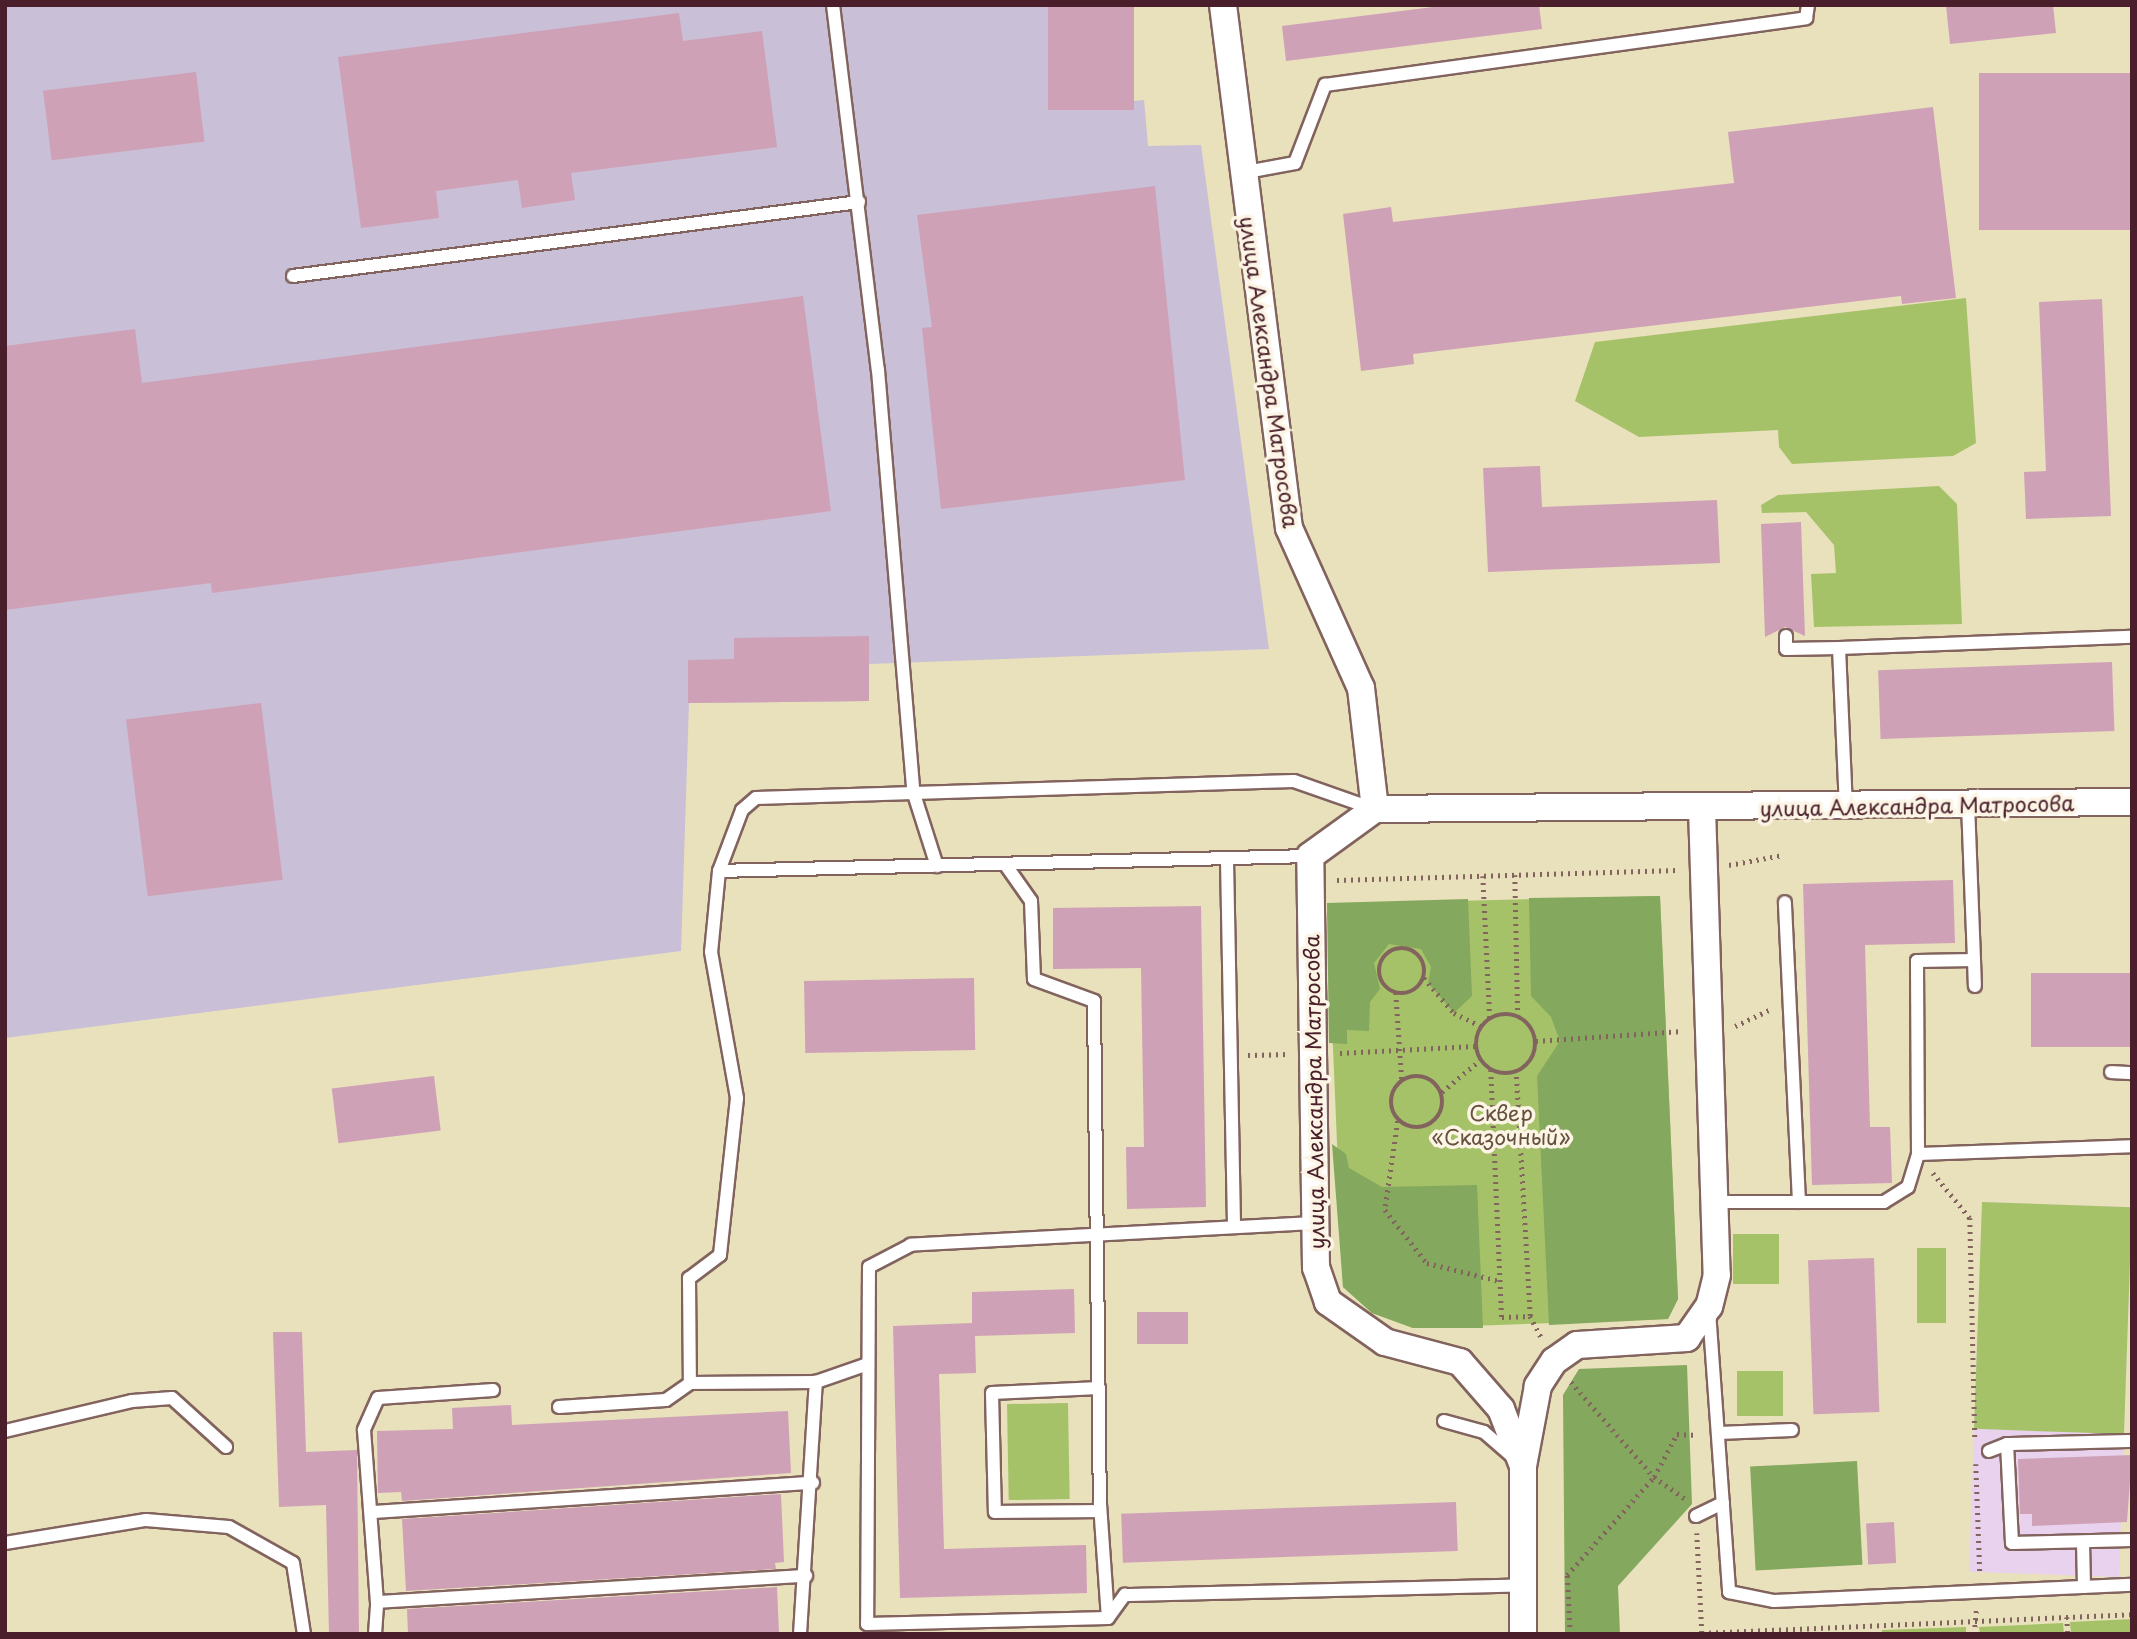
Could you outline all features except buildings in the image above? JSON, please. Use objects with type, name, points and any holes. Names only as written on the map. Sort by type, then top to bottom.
[{"type":"street","name":"улица Александра Матросова","points":[[1223,5],[1241,173],[1289,528],[1361,688],[1375,809],[1846,807],[2132,802]]},
{"type":"street","points":[[1554,1361],[1577,1345],[1687,1338],[1709,1306],[1717,1275],[1702,808]]},
{"type":"street","points":[[1310,869],[1375,809]]},
{"type":"street","name":"улица Александра Матросова","points":[[1310,869],[1312,1223],[1315,1268],[1328,1302],[1385,1342],[1460,1362],[1501,1409],[1523,1466]]},
{"type":"street","name":"улица Александра Матросова","points":[[1523,1634],[1523,1466],[1538,1386],[1554,1361]]},
{"type":"lane","points":[[833,5],[859,202],[913,791],[937,866]]},
{"type":"lane","points":[[1241,173],[1294,163],[1325,85],[1806,18],[1808,5]]},
{"type":"lane","points":[[293,276],[859,202]]},
{"type":"lane","points":[[1786,636],[1786,649],[2132,638]]},
{"type":"lane","points":[[1839,648],[1846,807]]},
{"type":"lane","points":[[690,1383],[689,1278],[720,1255],[737,1098],[711,952],[719,872],[742,810],[756,798],[1294,781],[1375,809]]},
{"type":"lane","points":[[1968,804],[1975,986]]},
{"type":"lane","points":[[719,872],[1005,863],[1227,860],[1310,869]]},
{"type":"lane","points":[[1227,860],[1234,1226]]},
{"type":"lane","points":[[1005,863],[1031,901],[1034,979],[1094,1001],[1094,1230],[1100,1511],[1108,1618]]},
{"type":"lane","points":[[1785,902],[1787,1001],[1799,1202]]},
{"type":"lane","points":[[1714,1202],[1799,1202],[1899,1197],[1918,1154],[1917,961],[1974,960]]},
{"type":"lane","points":[[2111,1072],[2132,1073]]},
{"type":"lane","points":[[1918,1154],[2132,1146]]},
{"type":"lane","points":[[1312,1223],[1094,1230],[911,1245],[885,1255],[869,1266],[865,1365],[867,1629],[1028,1628],[1108,1618],[1125,1595],[1522,1586]]},
{"type":"lane","points":[[1709,1306],[1729,1592],[1774,1601],[2132,1585]]},
{"type":"lane","points":[[559,1407],[666,1400],[690,1383],[816,1382],[865,1365]]},
{"type":"lane","points":[[800,1634],[813,1483],[816,1382]]},
{"type":"lane","points":[[1099,1388],[992,1392],[995,1512],[1100,1511]]},
{"type":"lane","points":[[375,1634],[377,1602],[364,1430],[378,1398],[493,1390]]},
{"type":"lane","points":[[5,1431],[132,1401],[172,1398],[226,1447]]},
{"type":"lane","points":[[1444,1420],[1484,1432],[1523,1466]]},
{"type":"lane","points":[[1719,1433],[1792,1430]]},
{"type":"lane","points":[[1989,1451],[2007,1444],[2132,1441]]},
{"type":"lane","points":[[2007,1444],[2012,1543],[2132,1540]]},
{"type":"lane","points":[[372,1512],[813,1483]]},
{"type":"lane","points":[[1696,1516],[1723,1503]]},
{"type":"lane","points":[[5,1543],[146,1520],[229,1527],[293,1563],[304,1634]]},
{"type":"lane","points":[[2083,1542],[2084,1587]]},
{"type":"lane","points":[[377,1602],[806,1576]]},
{"type":"lane","points":[[1198,1592],[1205,1604]]},
{"type":"path","points":[[1310,869],[1483,876],[1704,869],[1783,855]]},
{"type":"path","points":[[1515,875],[1518,1017],[1536,1041]]},
{"type":"path","points":[[1483,876],[1490,1018]]},
{"type":"path","points":[[1481,1026],[1454,1013],[1424,978],[1423,963],[1413,951],[1391,950],[1380,961],[1379,977],[1396,993],[1402,1080],[1390,1100],[1398,1121],[1385,1210],[1427,1263],[1500,1281]]},
{"type":"path","points":[[1396,993],[1410,992],[1424,978]]},
{"type":"path","points":[[1728,1030],[1787,1001]]},
{"type":"path","points":[[1518,1017],[1490,1018],[1481,1026],[1475,1046],[1480,1060],[1491,1070],[1516,1072],[1529,1063],[1536,1041]]},
{"type":"path","points":[[1536,1041],[1687,1031]]},
{"type":"path","points":[[1334,1053],[1475,1046]]},
{"type":"path","points":[[1230,1055],[1300,1053]]},
{"type":"path","points":[[1398,1121],[1409,1128],[1432,1124],[1440,1116],[1442,1092],[1480,1060]]},
{"type":"path","points":[[1491,1070],[1502,1317],[1530,1316]]},
{"type":"path","points":[[1516,1072],[1530,1316],[1554,1361],[1654,1477],[1692,1504],[1696,1516],[1702,1634],[2132,1614]]},
{"type":"path","points":[[1402,1080],[1425,1077],[1442,1092]]},
{"type":"path","points":[[1918,1154],[1970,1218],[1980,1592],[1973,1621],[1973,1634]]},
{"type":"path","points":[[1570,1634],[1567,1575],[1654,1477],[1677,1434],[1719,1433]]},
{"type":"path","points":[[2067,1617],[2067,1634]]},
{"type":"path","points":[[1878,1625],[1878,1634]]},
{"type":"shaded area","points":[[5,5],[1048,5],[1060,109],[1144,100],[1148,146],[1201,145],[1269,649],[869,664],[869,701],[689,703],[681,951],[5,1038]]},
{"type":"shaded area","points":[[1982,1202],[2132,1207],[2119,1577],[1969,1572]]},
{"type":"green space","points":[[1966,298],[1976,443],[1953,456],[1792,464],[1779,447],[1778,430],[1639,437],[1575,401],[1595,342]]},
{"type":"green space","points":[[1939,486],[1957,504],[1962,624],[1814,627],[1811,574],[1836,573],[1834,545],[1806,512],[1762,513],[1761,505],[1778,495]]},
{"type":"green space","name":"Сквер «Сказочный»","points":[[1660,896],[1678,1299],[1668,1319],[1413,1328],[1372,1313],[1343,1287],[1327,904]]},
{"type":"green space","points":[[1660,896],[1678,1299],[1668,1319],[1549,1325],[1537,1076],[1560,1041],[1551,1017],[1531,996],[1529,898]]},
{"type":"green space","points":[[1468,899],[1472,996],[1454,1013],[1428,983],[1431,967],[1421,949],[1389,944],[1374,963],[1380,989],[1370,1002],[1369,1031],[1347,1030],[1347,1044],[1329,1043],[1327,903]]},
{"type":"green space","points":[[1332,1144],[1346,1154],[1349,1168],[1382,1187],[1477,1185],[1483,1328],[1413,1328],[1372,1313],[1343,1287]]},
{"type":"green space","points":[[1982,1202],[2132,1207],[2124,1434],[1974,1429]]},
{"type":"green space","points":[[1733,1234],[1779,1234],[1779,1284],[1733,1284]]},
{"type":"green space","points":[[1917,1248],[1946,1248],[1946,1323],[1917,1323]]},
{"type":"green space","points":[[1687,1365],[1692,1504],[1618,1586],[1620,1634],[1565,1634],[1563,1395],[1579,1369]]},
{"type":"green space","points":[[1737,1371],[1783,1371],[1783,1416],[1737,1416]]},
{"type":"green space","points":[[1068,1403],[1070,1499],[1009,1500],[1007,1404]]},
{"type":"green space","points":[[1857,1461],[1862,1565],[1756,1570],[1750,1467]]},
{"type":"green space","points":[[2132,1619],[2132,1634],[2071,1634],[2070,1622]]},
{"type":"green space","points":[[2063,1623],[2064,1634],[1980,1634],[1979,1627]]},
{"type":"green space","points":[[1966,1627],[1966,1634],[1882,1634],[1882,1630]]}]
